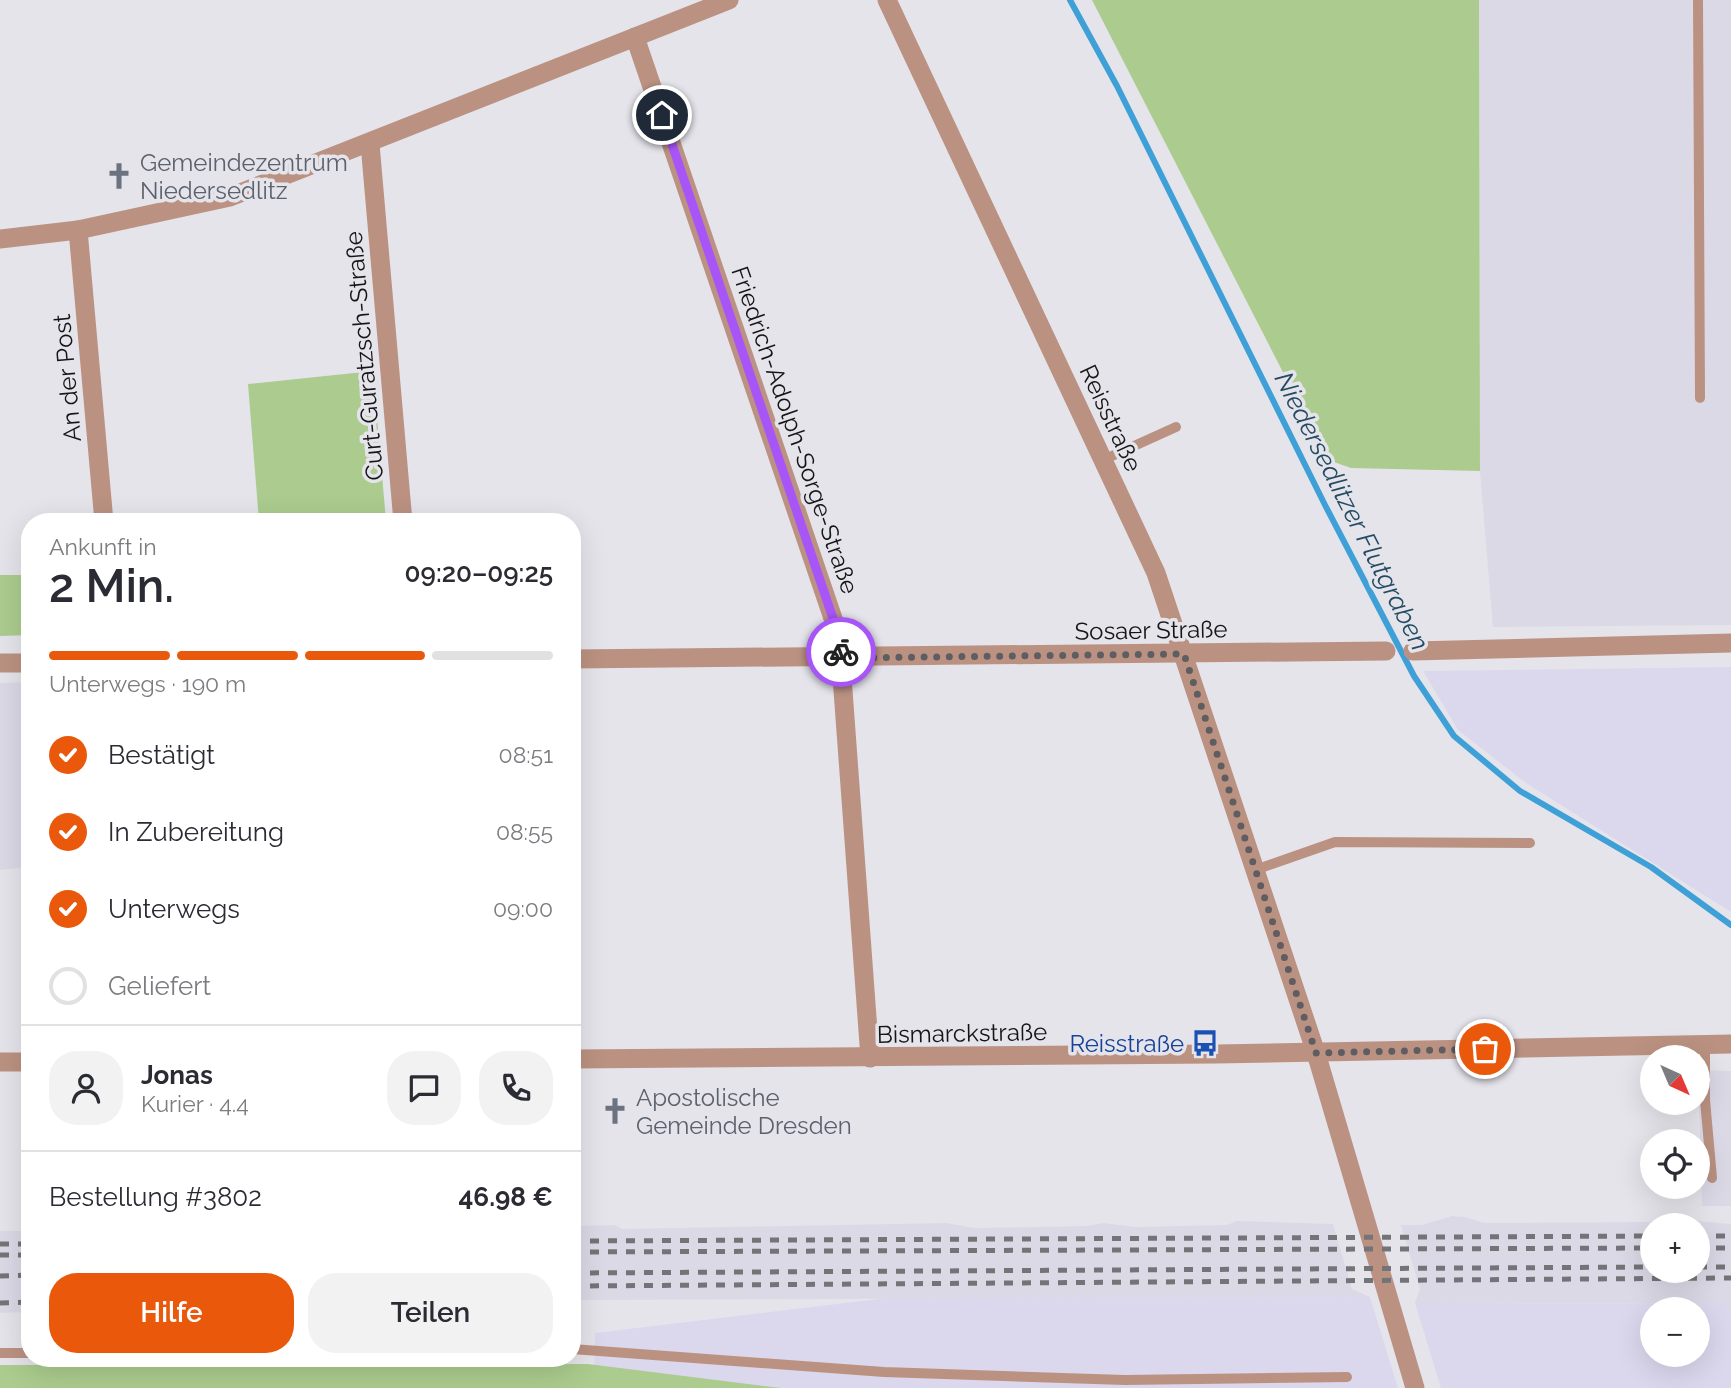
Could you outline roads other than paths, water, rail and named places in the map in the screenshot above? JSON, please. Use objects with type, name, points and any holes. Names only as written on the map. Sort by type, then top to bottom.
[{"type":"street","points":[[0,239],[78,230],[230,197],[370,144],[729,0]]},
{"type":"street","name":"Reisstraße","points":[[887,0],[1156,573],[1316,1053],[1415,1388]]},
{"type":"street","name":"Friedrich-Adolph-Sorge-Straße","points":[[635,37],[839,636],[870,1058]]},
{"type":"street","name":"Curt-Guratzsch-Straße","points":[[370,144],[402,513]]},
{"type":"street","name":"An der Post","points":[[78,230],[103,513]]},
{"type":"street","name":"Sosaer Straße","points":[[1413,651],[1731,643]]},
{"type":"street","name":"Sosaer Straße","points":[[581,659],[1386,651]]},
{"type":"street","points":[[0,663],[21,663]]},
{"type":"street","name":"Bismarckstraße","points":[[1705,1045],[1731,1044]]},
{"type":"street","name":"Bismarckstraße","points":[[581,1059],[1316,1053],[1640,1046]]},
{"type":"street","points":[[0,1062],[21,1062]]},
{"type":"lane","points":[[1698,0],[1700,398]]},
{"type":"lane","points":[[1103,460],[1175,428]]},
{"type":"lane","name":"Sosaer Straße","points":[[1386,651],[1413,651]]},
{"type":"lane","points":[[1255,870],[1335,842],[1530,844]]},
{"type":"lane","points":[[1706,1115],[1712,1178]]},
{"type":"lane","points":[[581,1350],[884,1372],[1125,1380],[1346,1377]]},
{"type":"lane","points":[[0,1353],[21,1353]]},
{"type":"waterway","name":"Niedersedlitzer Flutgraben","points":[[1070,0],[1117,86],[1325,505],[1414,676],[1454,736],[1520,791],[1651,867],[1731,925]]},
{"type":"railway","points":[[581,1241],[1640,1236]]},
{"type":"railway","points":[[1710,1236],[1731,1236]]},
{"type":"railway","points":[[0,1244],[21,1244]]},
{"type":"railway","points":[[581,1252],[1640,1248]]},
{"type":"railway","points":[[1710,1248],[1731,1248]]},
{"type":"railway","points":[[0,1255],[21,1255]]},
{"type":"railway","points":[[581,1273],[1640,1267]]},
{"type":"railway","points":[[1710,1267],[1731,1267]]},
{"type":"railway","points":[[0,1276],[21,1275]]},
{"type":"railway","points":[[581,1286],[1731,1278]]},
{"type":"railway","points":[[0,1303],[21,1302]]},
{"type":"place","name":"Gemeindezentrum Niedersedlitz","points":[[119,176]]},
{"type":"place","name":"Reisstraße","points":[[1205,1043]]},
{"type":"place","name":"Apostolische Gemeinde Dresden","points":[[615,1111]]}]
